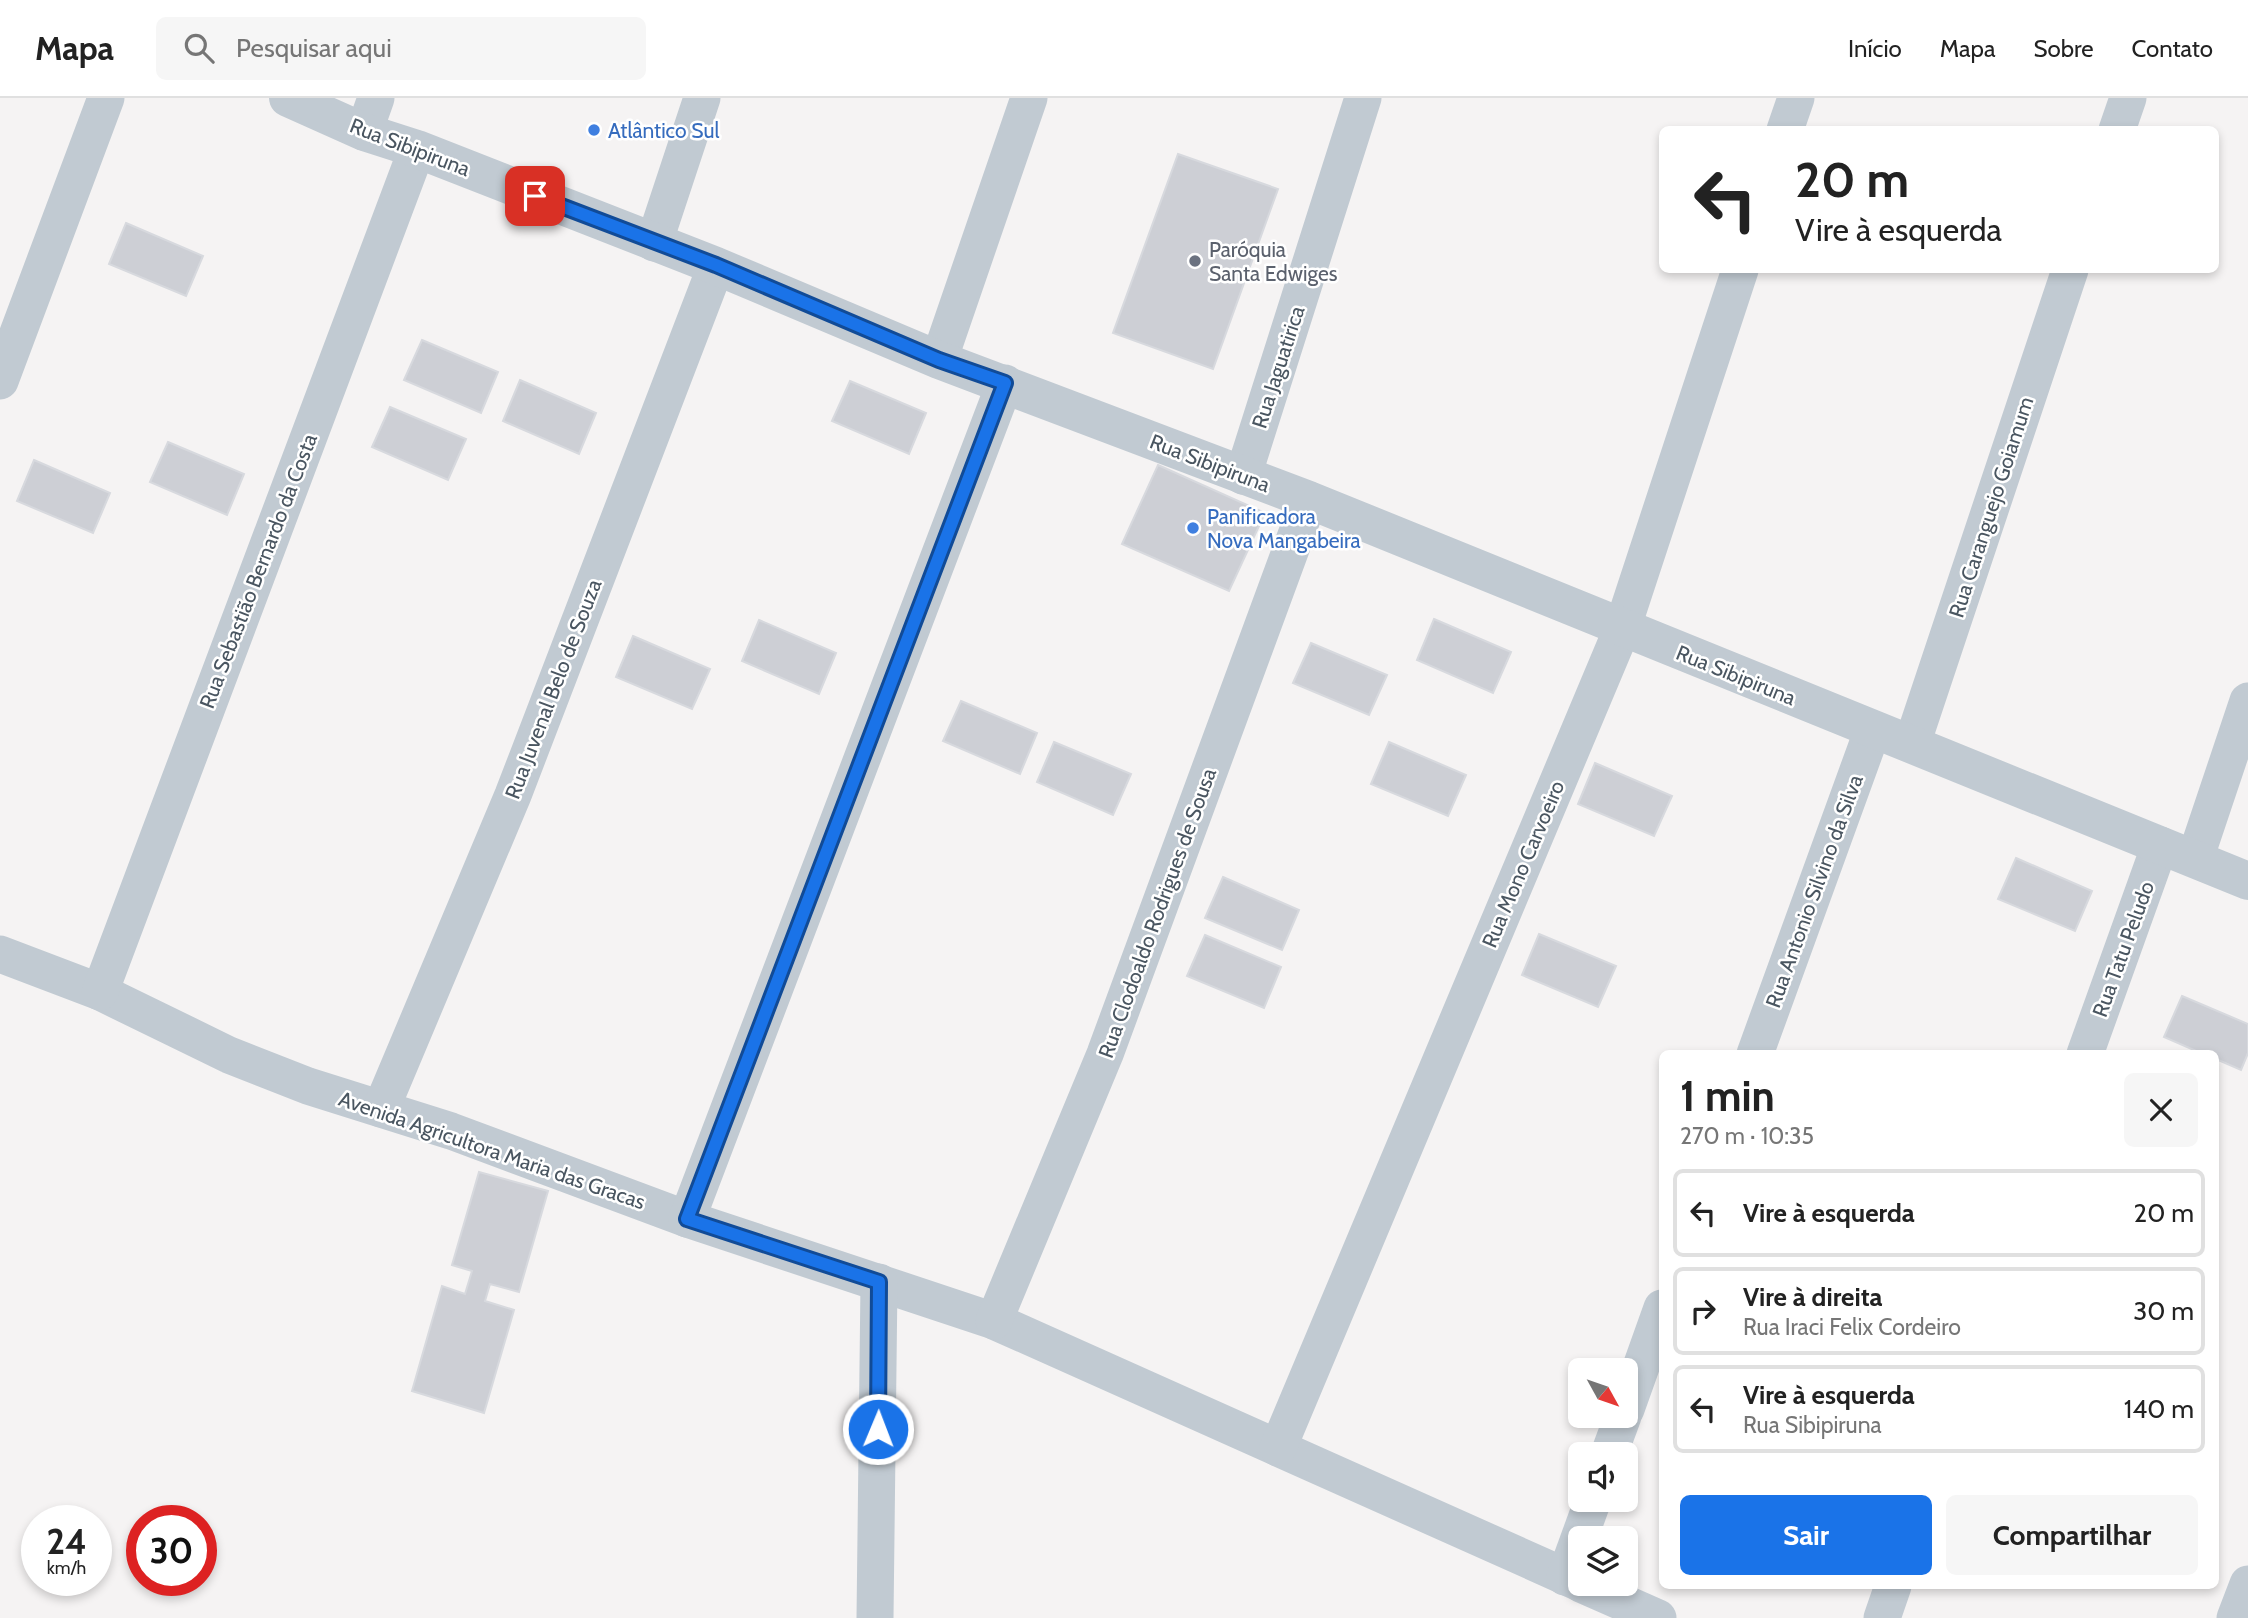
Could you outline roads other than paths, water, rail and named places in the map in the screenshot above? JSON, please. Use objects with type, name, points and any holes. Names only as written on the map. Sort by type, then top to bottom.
[{"type":"street","points":[[0,381],[106,98]]},
{"type":"street","name":"Rua Sibipiruna","points":[[288,98],[370,115],[417,149],[716,265],[939,360],[1309,500],[2248,881]]},
{"type":"street","points":[[654,243],[702,98]]},
{"type":"street","points":[[939,360],[1030,98]]},
{"type":"street","name":"Rua Jaguatirica","points":[[1243,476],[1363,98]]},
{"type":"street","points":[[1786,126],[1796,98]]},
{"type":"street","points":[[2118,126],[2128,98]]},
{"type":"street","name":"Rua Sebastião Bernardo da Costa","points":[[100,992],[417,149]]},
{"type":"street","name":"Rua Juvenal Belo de Souza","points":[[381,1109],[513,795],[716,265]]},
{"type":"street","name":"Rua Mono Carvoeiro","points":[[1278,1448],[1622,629],[1739,273]]},
{"type":"street","name":"Rua Caranguejo Goiamum","points":[[1912,744],[2069,273]]},
{"type":"street","points":[[687,1219],[1005,383]]},
{"type":"street","name":"Rua Clodoaldo Rodrigues de Sousa","points":[[995,1321],[1105,1054],[1309,500]]},
{"type":"street","points":[[2195,859],[2248,701]]},
{"type":"street","name":"Rua Antonio Silvino da Silva","points":[[1756,1050],[1873,729]]},
{"type":"street","name":"Rua Tatu Peludo","points":[[2086,1050],[2160,845]]},
{"type":"street","name":"Avenida Agricultora Maria das Gracas","points":[[0,954],[100,992],[229,1055],[308,1086],[451,1131],[687,1219],[995,1321],[1568,1578]]},
{"type":"street","points":[[875,1618],[879,1282]]},
{"type":"street","points":[[1638,1375],[1659,1316]]},
{"type":"street","points":[[2235,1618],[2248,1584]]},
{"type":"street","points":[[1882,1618],[1892,1589]]},
{"type":"street","name":"Avenida Agricultora Maria das Gracas","points":[[1609,1596],[1658,1618]]},
{"type":"place","name":"Atlântico Sul","points":[[594,130]]},
{"type":"place","name":"Paróquia Santa Edwiges","points":[[1195,261]]},
{"type":"place","name":"Panificadora Nova Mangabeira","points":[[1193,528]]}]
